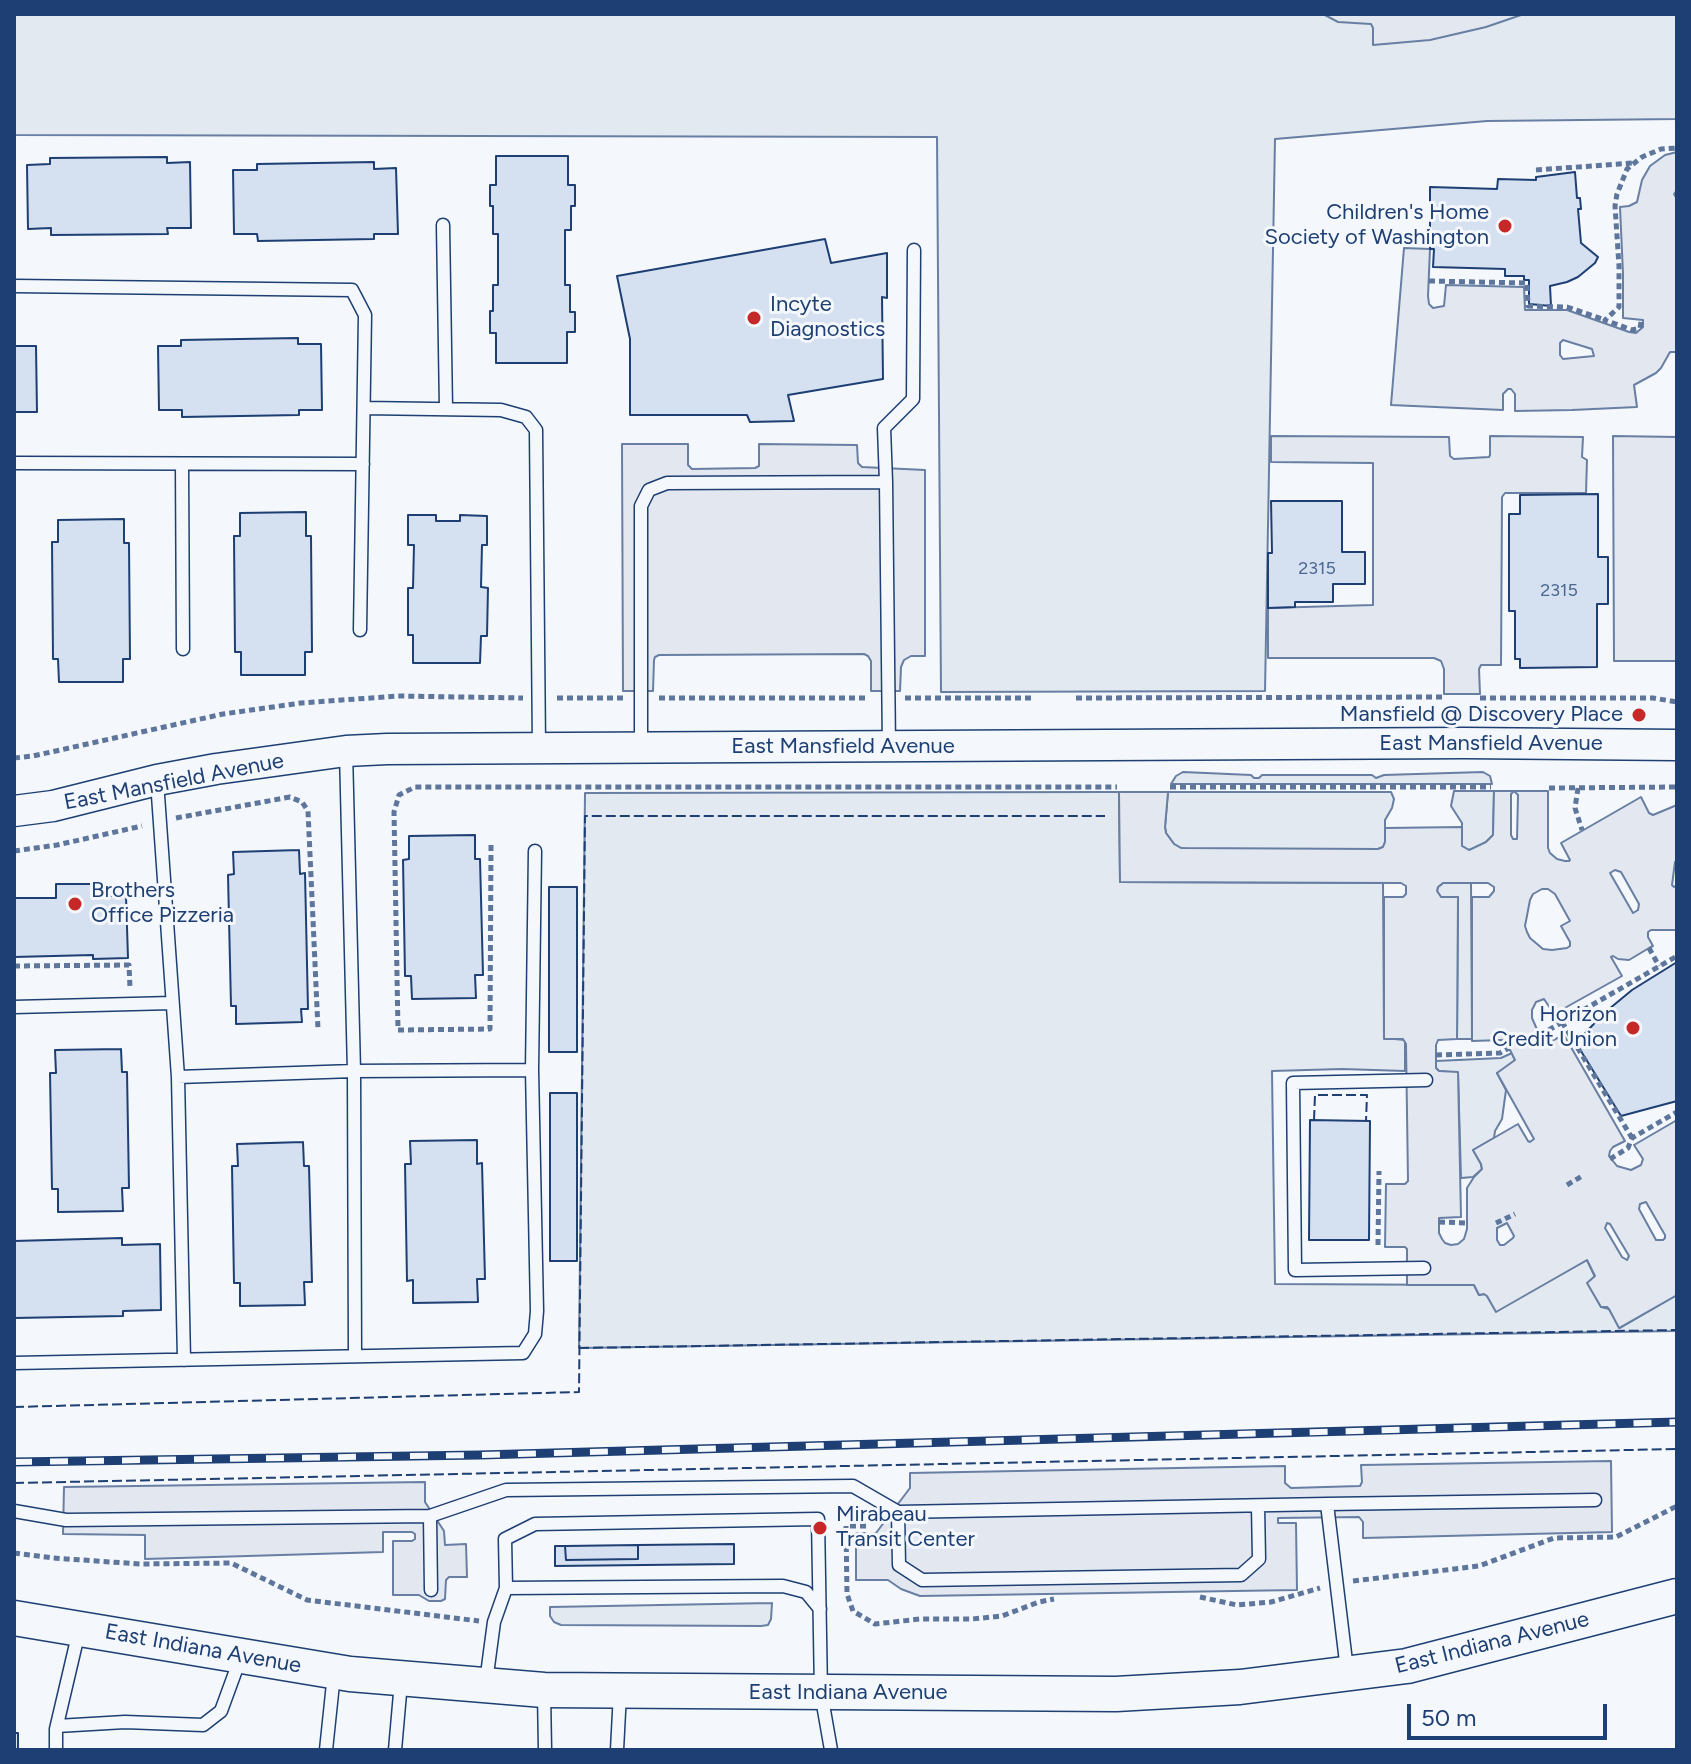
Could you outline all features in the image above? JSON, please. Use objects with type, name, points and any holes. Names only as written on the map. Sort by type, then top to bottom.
[{"type":"main road","name":"East Indiana Avenue","points":[[14,1618],[334,1671],[544,1690],[1116,1694],[1240,1687],[1407,1666],[1677,1596]]},
{"type":"street","name":"East Mansfield Avenue","points":[[14,811],[53,806],[216,769],[346,751],[387,749],[1464,743],[1677,745]]},
{"type":"lane","points":[[443,225],[446,409]]},
{"type":"lane","points":[[889,747],[884,428],[913,399],[914,250]]},
{"type":"lane","points":[[14,286],[352,290],[365,315],[360,630]]},
{"type":"lane","points":[[364,408],[501,410],[526,417],[536,430],[539,748]]},
{"type":"lane","points":[[14,463],[363,464]]},
{"type":"lane","points":[[182,464],[183,649]]},
{"type":"lane","points":[[641,749],[641,506],[649,490],[667,483],[886,482]]},
{"type":"lane","points":[[346,751],[354,1071],[355,1356]]},
{"type":"lane","points":[[157,780],[178,1077],[184,1360]]},
{"type":"lane","points":[[14,1363],[523,1353],[535,1334],[537,1311],[532,1070],[535,851]]},
{"type":"lane","points":[[14,1007],[172,1003]]},
{"type":"lane","points":[[178,1077],[354,1071],[532,1070]]},
{"type":"lane","points":[[1424,1268],[1295,1270],[1293,1083],[1426,1080]]},
{"type":"lane","points":[[14,1511],[66,1520],[430,1516],[506,1490],[853,1486],[898,1512],[1595,1500]]},
{"type":"lane","points":[[1327,1504],[1348,1674]]},
{"type":"lane","points":[[898,1512],[899,1565],[922,1580],[1130,1577],[1241,1575],[1259,1559],[1258,1506]]},
{"type":"lane","points":[[430,1516],[431,1590]]},
{"type":"lane","points":[[485,1685],[494,1622],[506,1588],[505,1539],[535,1524],[818,1519],[821,1693],[831,1750]]},
{"type":"lane","points":[[506,1588],[783,1586],[806,1592],[820,1609]]},
{"type":"lane","points":[[56,1750],[57,1726],[80,1628]]},
{"type":"lane","points":[[57,1726],[125,1722],[203,1725],[221,1711],[242,1655]]},
{"type":"lane","points":[[326,1750],[334,1671]]},
{"type":"lane","points":[[395,1750],[401,1679]]},
{"type":"lane","points":[[544,1690],[545,1750]]},
{"type":"lane","points":[[617,1750],[620,1691]]},
{"type":"path","points":[[1605,320],[1619,307],[1615,206],[1624,174],[1654,150],[1677,148]]},
{"type":"path","points":[[1536,170],[1634,163]]},
{"type":"path","points":[[1429,281],[1527,283],[1528,306],[1567,307],[1632,330],[1640,328],[1641,322]]},
{"type":"path","points":[[14,758],[223,714],[301,703],[398,696],[628,698]]},
{"type":"path","points":[[1076,698],[1443,697]]},
{"type":"path","points":[[659,698],[874,698]]},
{"type":"path","points":[[905,698],[1031,698]]},
{"type":"path","points":[[1480,698],[1653,698],[1677,702]]},
{"type":"path","points":[[491,845],[490,1029],[398,1030],[394,812],[399,795],[415,787],[1117,787]]},
{"type":"path","points":[[1170,787],[1491,787]]},
{"type":"path","points":[[1549,788],[1677,787]]},
{"type":"path","points":[[1578,788],[1575,808],[1582,830]]},
{"type":"path","points":[[14,851],[290,797],[302,802],[308,811],[318,1029]]},
{"type":"path","points":[[1649,948],[1659,966]]},
{"type":"path","points":[[1540,1035],[1677,956]]},
{"type":"path","points":[[14,966],[129,965],[129,987],[136,1004]]},
{"type":"path","points":[[1562,1022],[1632,1138]]},
{"type":"path","points":[[1436,1055],[1500,1053],[1509,1048]]},
{"type":"path","points":[[1610,1159],[1628,1148],[1632,1138],[1677,1112]]},
{"type":"path","points":[[1378,1245],[1379,1171]]},
{"type":"path","points":[[1567,1185],[1584,1175]]},
{"type":"path","points":[[1496,1223],[1515,1214]]},
{"type":"path","points":[[1439,1222],[1467,1223]]},
{"type":"path","points":[[14,1553],[140,1564],[231,1563],[307,1600],[494,1622]]},
{"type":"shaded area","points":[[14,14],[1677,14],[1677,119],[1487,121],[1275,139],[1265,691],[941,692],[937,137],[14,135]]},
{"type":"shaded area","points":[[1323,14],[1524,14],[1430,40],[1373,45],[1371,24],[1338,22]]},
{"type":"shaded area","points":[[1677,152],[1677,190],[1674,194],[1677,199],[1677,352],[1670,352],[1656,373],[1634,385],[1637,407],[1515,411],[1515,394],[1511,389],[1503,394],[1503,410],[1391,405],[1404,248],[1430,249],[1428,296],[1433,308],[1444,306],[1446,285],[1524,287],[1525,310],[1567,310],[1629,332],[1636,333],[1643,327],[1643,320],[1623,318],[1620,207],[1637,202],[1642,180],[1650,166],[1665,155]],"holes":[[[1563,340],[1592,349],[1594,356],[1563,359],[1560,355]]]},
{"type":"shaded area","points":[[1271,436],[1449,437],[1450,456],[1454,459],[1489,457],[1490,436],[1583,437],[1582,457],[1587,460],[1586,493],[1505,493],[1502,497],[1501,665],[1481,665],[1480,694],[1444,694],[1444,669],[1441,661],[1434,658],[1268,658],[1268,608],[1373,605],[1373,463],[1271,462]]},
{"type":"shaded area","points":[[1613,436],[1677,437],[1677,661],[1614,661]]},
{"type":"shaded area","points":[[622,444],[688,444],[688,465],[692,469],[755,468],[759,466],[759,444],[857,445],[858,463],[862,467],[925,470],[925,656],[911,656],[904,660],[900,691],[871,691],[871,661],[864,654],[659,655],[654,660],[653,691],[623,691]]},
{"type":"shaded area","points":[[1183,772],[1251,775],[1254,778],[1262,775],[1372,775],[1376,778],[1384,775],[1483,772],[1490,776],[1492,784],[1171,784]]},
{"type":"shaded area","points":[[1454,791],[1494,791],[1493,835],[1475,849],[1462,846],[1462,823],[1451,806]]},
{"type":"shaded area","points":[[1494,791],[1514,791],[1548,791],[1548,848],[1557,859],[1565,861],[1570,860],[1561,843],[1641,797],[1653,815],[1677,805],[1677,860],[1672,885],[1677,885],[1677,930],[1651,930],[1648,937],[1653,946],[1629,960],[1611,957],[1622,976],[1554,1014],[1544,999],[1536,1002],[1532,1010],[1532,1018],[1545,1044],[1564,1035],[1625,1141],[1610,1151],[1609,1156],[1617,1166],[1631,1170],[1641,1165],[1643,1159],[1634,1145],[1677,1120],[1677,1295],[1619,1328],[1609,1309],[1601,1307],[1587,1283],[1595,1276],[1587,1260],[1496,1312],[1487,1296],[1479,1295],[1474,1285],[1407,1285],[1407,1249],[1385,1247],[1386,1184],[1405,1184],[1408,1181],[1406,1044],[1403,1039],[1384,1039],[1384,897],[1403,897],[1406,886],[1401,883],[1120,882],[1119,792],[1168,792],[1166,833],[1181,848],[1378,849],[1385,842],[1385,828],[1462,827],[1462,846],[1469,850],[1493,835]],"holes":[[[1514,791],[1518,795],[1517,839],[1513,839],[1511,794]],[[1615,870],[1621,872],[1639,904],[1638,910],[1633,913],[1610,873]],[[1443,883],[1488,883],[1494,887],[1489,897],[1472,897],[1472,1041],[1506,1042],[1515,1060],[1497,1073],[1534,1139],[1528,1141],[1518,1124],[1473,1150],[1482,1169],[1467,1188],[1467,1229],[1464,1239],[1451,1245],[1445,1243],[1439,1233],[1439,1218],[1461,1217],[1458,1072],[1439,1071],[1436,1068],[1436,1045],[1438,1040],[1457,1039],[1458,897],[1441,897],[1437,891]],[[1542,889],[1555,894],[1570,921],[1561,926],[1570,946],[1543,949],[1530,938],[1525,926],[1530,900]],[[1646,1202],[1665,1235],[1663,1240],[1656,1240],[1639,1209],[1640,1204]],[[1507,1223],[1513,1238],[1504,1245],[1497,1240],[1497,1228]],[[1607,1223],[1629,1256],[1627,1260],[1622,1257],[1605,1228]]]},
{"type":"shaded area","points":[[1119,792],[1120,882],[1383,883],[1384,1038],[1405,1040],[1405,1071],[1272,1071],[1275,1284],[1474,1285],[1479,1295],[1487,1296],[1496,1311],[1587,1260],[1595,1277],[1588,1283],[1601,1307],[1609,1309],[1620,1328],[1677,1295],[1677,1331],[579,1348],[585,793]]},
{"type":"shaded area","points":[[1168,792],[1391,792],[1394,799],[1385,820],[1385,842],[1378,849],[1190,849],[1174,844],[1166,833]]},
{"type":"shaded area","points":[[1443,883],[1471,883],[1472,1039],[1457,1039],[1458,897],[1441,897],[1437,891]]},
{"type":"shaded area","points":[[1512,1053],[1513,1063],[1497,1073],[1506,1090],[1502,1119],[1494,1138],[1473,1150],[1482,1169],[1473,1177],[1461,1178],[1458,1073],[1439,1071],[1436,1061],[1501,1058]]},
{"type":"shaded area","points":[[1611,1461],[1612,1532],[1363,1538],[1363,1522],[1359,1517],[1278,1518],[1278,1523],[1296,1523],[1297,1590],[920,1596],[888,1580],[856,1580],[856,1533],[876,1533],[910,1488],[910,1473],[1285,1466],[1285,1483],[1291,1488],[1360,1486],[1361,1465]]},
{"type":"shaded area","points":[[425,1482],[425,1502],[444,1531],[445,1545],[466,1544],[467,1577],[449,1577],[446,1580],[445,1599],[441,1601],[429,1601],[419,1595],[393,1595],[393,1541],[412,1541],[415,1534],[412,1532],[383,1532],[383,1552],[145,1559],[145,1535],[63,1534],[64,1487]]},
{"type":"shaded area","points":[[772,1603],[771,1619],[768,1625],[761,1626],[561,1625],[550,1616],[550,1607]]},
{"type":"building","points":[[496,156],[568,156],[568,185],[575,185],[575,206],[571,206],[571,230],[565,230],[565,285],[570,285],[570,312],[575,312],[575,332],[567,332],[567,363],[496,363],[496,333],[490,333],[490,311],[493,311],[493,285],[498,285],[498,234],[493,234],[490,185],[496,185]]},
{"type":"building","points":[[167,157],[167,163],[190,162],[191,228],[167,228],[168,234],[51,235],[51,228],[28,229],[27,165],[50,164],[50,158]]},
{"type":"building","points":[[374,162],[374,169],[396,168],[398,234],[374,234],[374,239],[258,241],[257,234],[234,234],[233,170],[257,170],[257,164]]},
{"type":"building","name":"Children's Home Society of Washington","points":[[1575,172],[1581,209],[1578,209],[1581,243],[1598,257],[1578,277],[1550,286],[1551,306],[1529,304],[1529,280],[1524,280],[1524,276],[1505,276],[1505,269],[1433,267],[1430,187],[1497,189],[1498,179],[1536,180],[1536,177]]},
{"type":"building","name":"Incyte Diagnostics","points":[[825,239],[831,263],[887,253],[887,298],[882,297],[883,379],[788,395],[794,421],[750,422],[747,415],[630,415],[630,339],[617,276]]},
{"type":"building","points":[[298,338],[298,344],[321,344],[322,410],[299,410],[299,415],[182,417],[182,410],[159,410],[158,346],[181,346],[181,340]]},
{"type":"building","points":[[14,346],[36,346],[37,412],[14,412]]},
{"type":"building","points":[[1598,494],[1598,557],[1608,557],[1608,604],[1597,604],[1597,667],[1520,668],[1520,659],[1515,659],[1515,611],[1509,611],[1509,514],[1520,514],[1520,495]]},
{"type":"building","points":[[1271,501],[1342,501],[1342,552],[1365,552],[1365,584],[1333,584],[1333,602],[1295,602],[1295,607],[1268,608],[1268,553],[1272,553]]},
{"type":"building","points":[[306,512],[306,536],[311,536],[312,652],[305,652],[305,675],[241,675],[241,652],[235,652],[234,536],[240,536],[240,513]]},
{"type":"building","points":[[408,515],[436,515],[436,521],[460,521],[460,515],[487,516],[487,545],[482,545],[481,587],[488,588],[487,636],[481,636],[480,663],[413,663],[413,635],[408,635],[408,588],[413,588],[414,545],[408,545]]},
{"type":"building","points":[[124,519],[124,543],[129,543],[130,659],[123,659],[123,682],[59,682],[58,659],[53,659],[52,542],[58,542],[58,520]]},
{"type":"building","points":[[475,835],[475,859],[480,859],[483,975],[475,975],[476,998],[412,999],[411,976],[405,976],[403,860],[409,859],[409,836]]},
{"type":"building","points":[[299,850],[300,874],[305,873],[308,1009],[301,1009],[302,1022],[236,1024],[236,1006],[231,1006],[228,875],[234,874],[233,852]]},
{"type":"building","points":[[56,884],[96,884],[96,896],[126,896],[128,958],[93,959],[93,955],[14,957],[14,898],[56,898]]},
{"type":"building","points":[[549,887],[577,887],[577,1052],[549,1052]]},
{"type":"building","name":"Horizon Credit Union","points":[[1677,962],[1677,1101],[1621,1116],[1576,1043],[1603,1014],[1632,990]]},
{"type":"building","points":[[121,1049],[122,1072],[127,1072],[129,1188],[122,1188],[123,1211],[58,1212],[58,1189],[52,1189],[50,1073],[56,1073],[55,1050]]},
{"type":"building","points":[[550,1093],[577,1093],[577,1261],[550,1261]]},
{"type":"building","points":[[1310,1120],[1370,1121],[1369,1240],[1309,1240]]},
{"type":"building","points":[[477,1140],[477,1164],[482,1163],[485,1279],[477,1279],[478,1302],[413,1303],[413,1280],[407,1281],[405,1164],[411,1164],[410,1141]]},
{"type":"building","points":[[303,1142],[304,1166],[309,1166],[312,1282],[304,1282],[305,1305],[240,1306],[240,1283],[234,1283],[232,1166],[238,1166],[237,1144]]},
{"type":"building","points":[[122,1238],[122,1245],[160,1244],[161,1310],[123,1311],[123,1316],[14,1318],[14,1241]]},
{"type":"building","points":[[734,1544],[734,1564],[555,1566],[555,1546],[565,1546],[566,1560],[638,1559],[638,1545]]},
{"type":"building","points":[[638,1545],[638,1559],[566,1560],[565,1546]]},
{"type":"building","points":[[14,1733],[18,1733],[18,1750],[14,1750]]},
{"type":"railway","points":[[14,1462],[480,1455],[1677,1422]]},
{"type":"fence","points":[[14,1407],[579,1392],[585,816],[1105,816]]},
{"type":"fence","points":[[1314,1120],[1315,1095],[1367,1095],[1366,1121]]},
{"type":"fence","points":[[579,1348],[1677,1330]]},
{"type":"fence","points":[[14,1483],[1677,1449]]},
{"type":"place","name":"Children's Home Society of Washington","points":[[1505,226]]},
{"type":"place","name":"Incyte Diagnostics","points":[[754,318]]},
{"type":"place","name":"Mansfield @ Discovery Place","points":[[1639,715]]},
{"type":"place","name":"Brothers Office Pizzeria","points":[[75,904]]},
{"type":"place","name":"Horizon Credit Union","points":[[1633,1028]]},
{"type":"place","name":"Mirabeau Transit Center","points":[[820,1528]]}]
